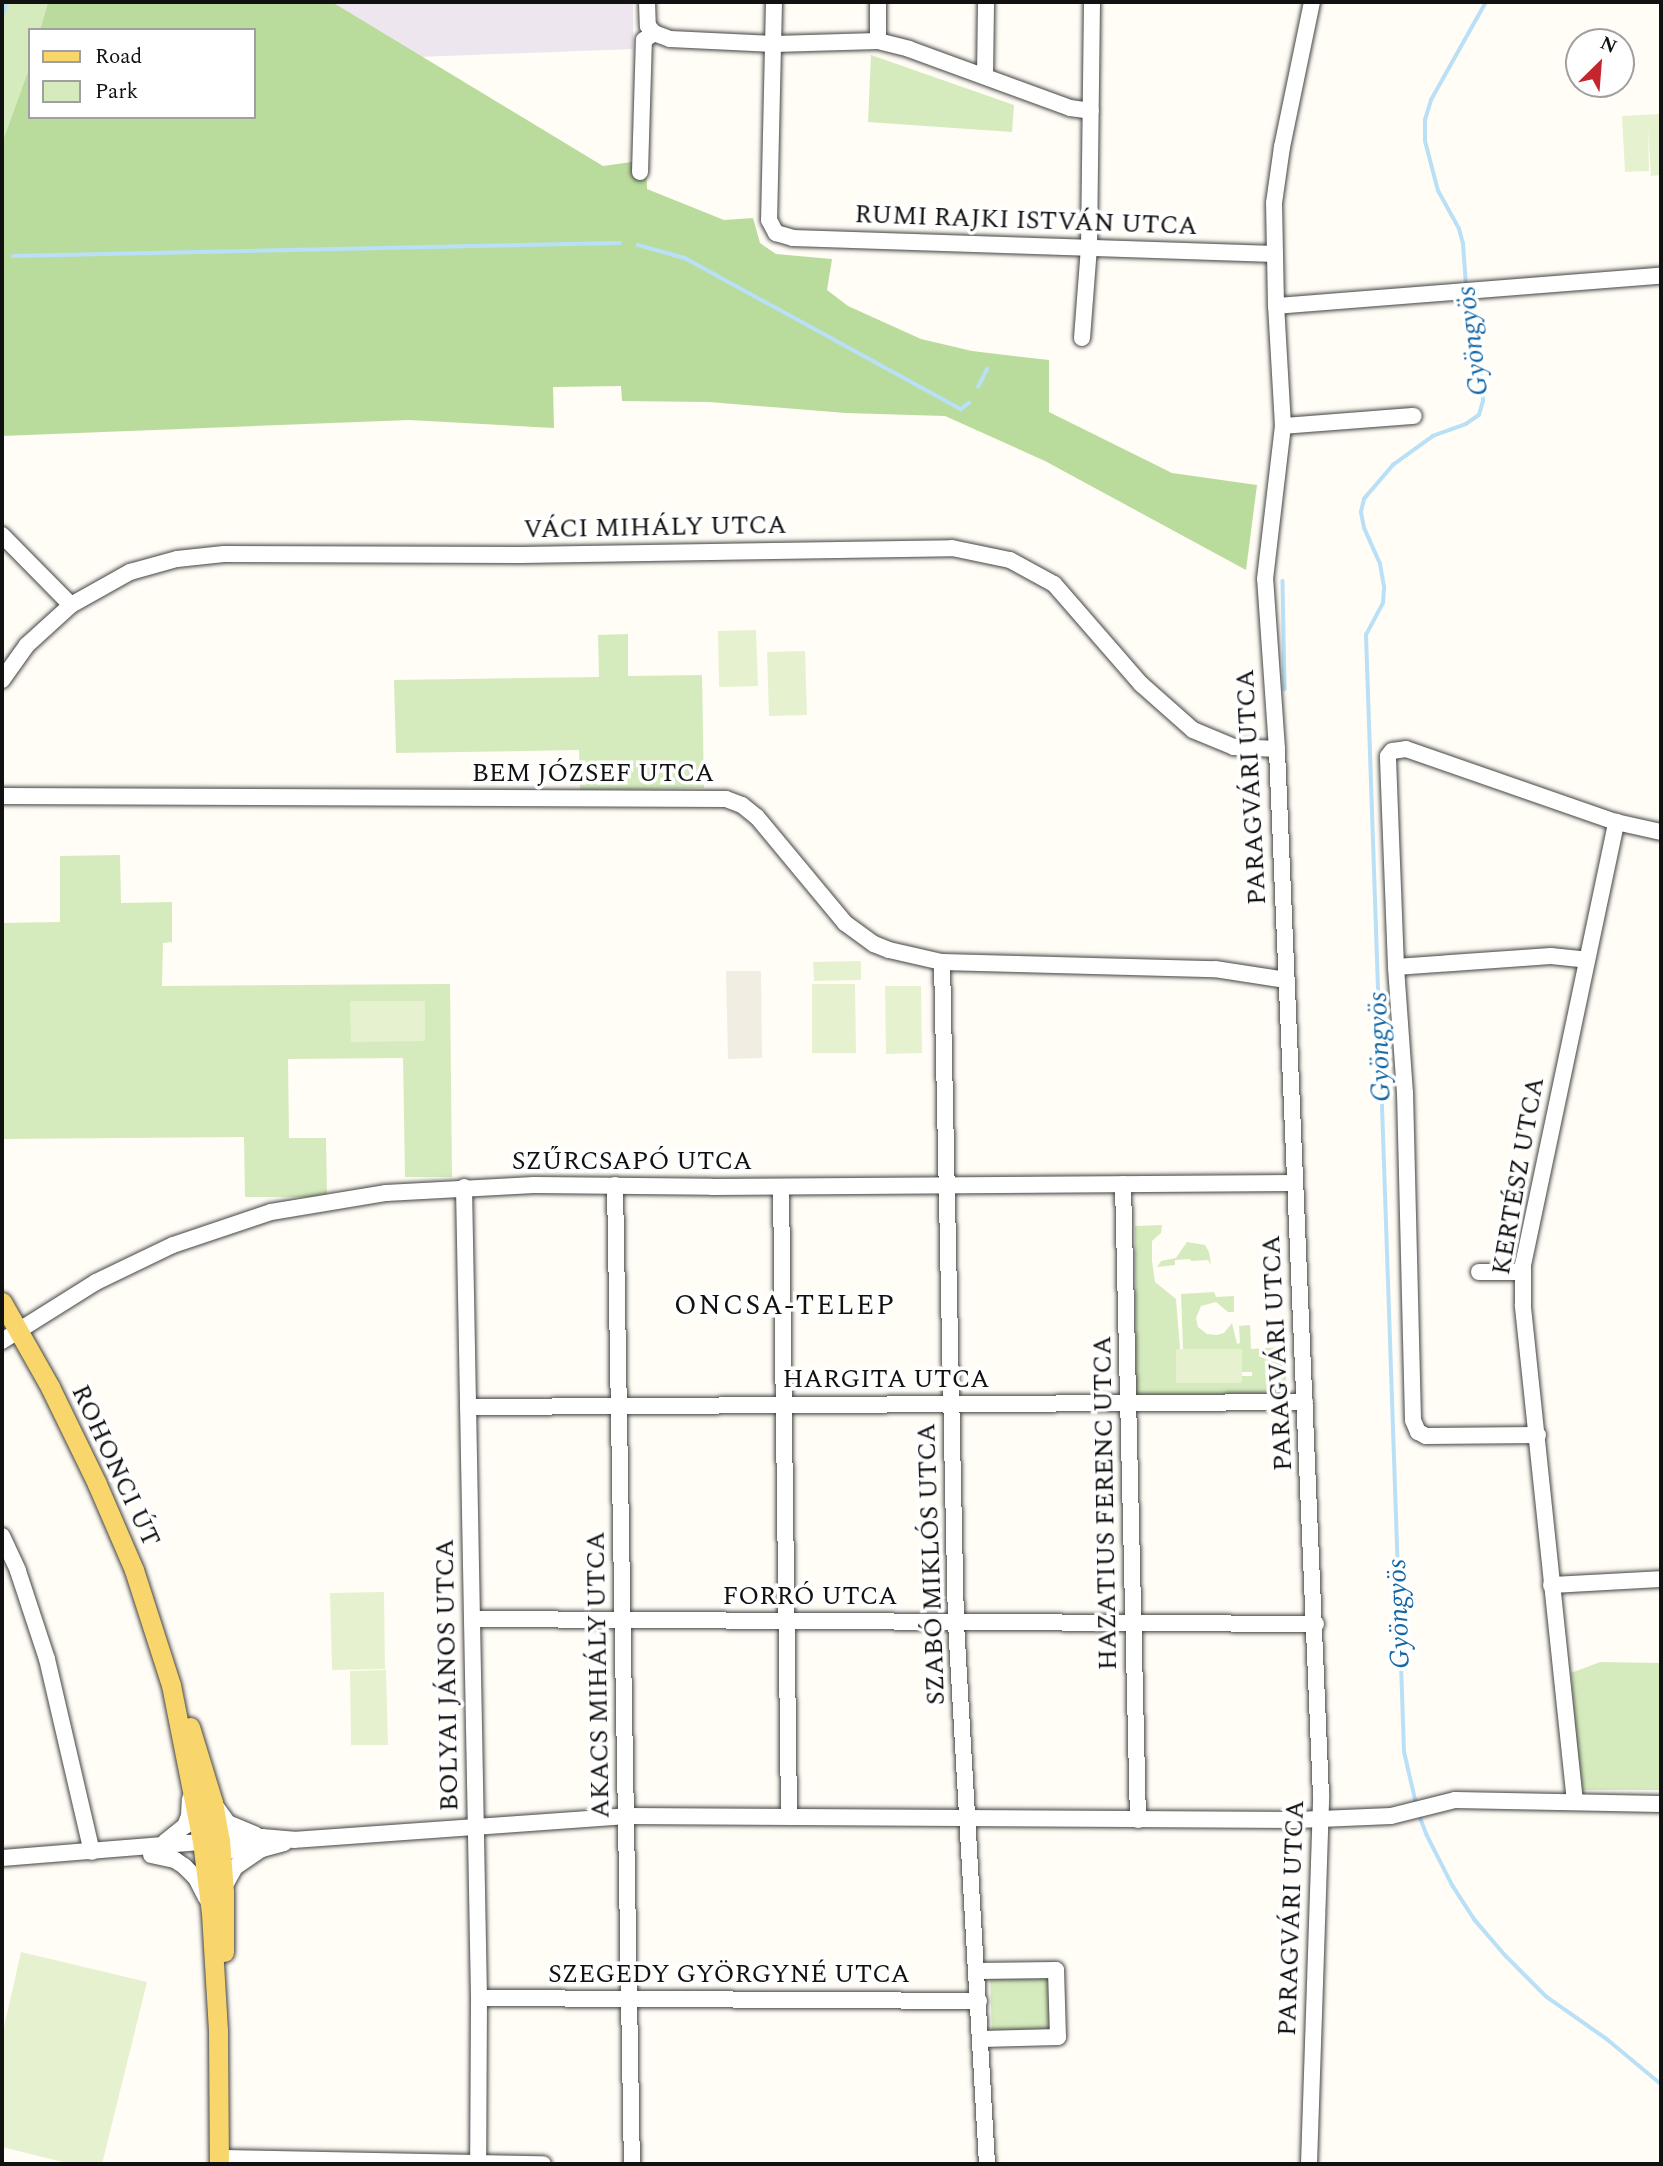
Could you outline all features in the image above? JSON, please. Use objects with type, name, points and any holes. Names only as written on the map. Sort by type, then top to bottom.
[{"type":"main road","name":"ROHONCI ÚT","points":[[2,1302],[19,1330],[102,1494],[134,1570],[184,1707],[213,1802],[211,1913],[218,2030],[219,2161]]},
{"type":"main road","name":"ROHONCI ÚT","points":[[164,1658],[183,1746],[224,1887],[224,1972],[218,2030]]},
{"type":"street","points":[[647,2],[649,26],[653,33],[670,39],[774,44],[878,41],[985,76],[1069,108],[1091,111]]},
{"type":"street","points":[[774,2],[774,44]]},
{"type":"street","points":[[878,2],[878,41]]},
{"type":"street","points":[[985,76],[986,2]]},
{"type":"street","points":[[1082,338],[1089,248],[1091,2]]},
{"type":"street","name":"PARAGVÁRI UTCA","points":[[1309,2164],[1321,1818],[1316,1624],[1277,749],[1265,579],[1283,426],[1276,306],[1277,176],[1311,2]]},
{"type":"street","points":[[640,172],[644,40],[653,33]]},
{"type":"street","name":"RUMI RAJKI ISTVÁN UTCA","points":[[774,44],[769,220],[776,233],[793,238],[1275,254]]},
{"type":"street","points":[[1276,306],[1661,276]]},
{"type":"street","points":[[1283,426],[1414,416]]},
{"type":"street","points":[[2,535],[71,605]]},
{"type":"street","name":"VÁCI MIHÁLY UTCA","points":[[2,680],[27,645],[71,605],[141,568],[203,556],[971,550],[1010,560],[1054,584],[1141,684],[1193,730],[1234,747],[1277,749]]},
{"type":"street","points":[[1538,1435],[1426,1436],[1418,1432],[1413,1420],[1405,1093],[1396,967],[1387,763],[1392,751],[1406,749],[1616,822],[1661,832]]},
{"type":"street","name":"BEM JÓZSEF UTCA","points":[[2,796],[726,799],[742,805],[757,817],[830,908],[860,935],[889,950],[942,962],[1215,969],[1286,980]]},
{"type":"street","name":"KERTÉSZ UTCA","points":[[1575,1802],[1523,1305],[1523,1272],[1528,1232],[1616,822]]},
{"type":"street","points":[[1396,967],[1550,956],[1587,960]]},
{"type":"street","name":"SZABÓ MIKLÓS UTCA","points":[[942,962],[956,1623],[987,2164]]},
{"type":"street","name":"HAZATIUS FERENC UTCA","points":[[1123,1184],[1138,1820]]},
{"type":"street","name":"SZŰRCSAPÓ UTCA","points":[[2,1341],[131,1264],[244,1220],[348,1197],[464,1187],[1295,1184]]},
{"type":"street","name":"AKACS MIHÁLY UTCA","points":[[615,1185],[632,2164]]},
{"type":"street","points":[[780,1186],[789,1817]]},
{"type":"street","name":"BOLYAI JÁNOS UTCA","points":[[464,1187],[479,1998],[478,2162]]},
{"type":"street","points":[[1479,1272],[1523,1272]]},
{"type":"street","name":"HARGITA UTCA","points":[[468,1406],[1305,1402]]},
{"type":"street","points":[[2,1536],[47,1659],[92,1852]]},
{"type":"street","points":[[1551,1585],[1661,1579]]},
{"type":"street","name":"FORRÓ UTCA","points":[[472,1619],[1316,1624]]},
{"type":"street","points":[[155,1850],[179,1833],[189,1816],[191,1806],[183,1746]]},
{"type":"street","points":[[2,1858],[262,1843],[626,1816],[1138,1820],[1321,1818],[1391,1816],[1455,1800],[1661,1804]]},
{"type":"street","points":[[213,1802],[228,1823],[262,1843]]},
{"type":"street","points":[[224,1887],[235,1867],[262,1843]]},
{"type":"street","points":[[155,1850],[175,1860],[190,1872],[202,1888],[211,1913]]},
{"type":"street","points":[[977,1971],[1056,1970],[1058,2037],[981,2039]]},
{"type":"street","name":"SZEGEDY GYÖRGYNÉ UTCA","points":[[479,1998],[979,2001]]},
{"type":"street","points":[[219,2161],[543,2164]]},
{"type":"shaded area","points":[[332,2],[633,2],[633,49],[419,57]]},
{"type":"shaded area","points":[[726,971],[761,971],[762,1058],[728,1059]]},
{"type":"green space","points":[[2,2],[48,2],[41,28],[28,28],[28,72],[2,143]]},
{"type":"green space","points":[[48,2],[332,2],[603,166],[646,160],[647,189],[724,220],[753,218],[760,243],[776,254],[832,259],[827,290],[848,306],[921,339],[972,351],[1049,360],[1049,412],[1172,473],[1257,485],[1246,570],[1045,461],[945,416],[846,413],[709,402],[622,401],[621,386],[553,387],[554,428],[409,420],[2,436],[2,143],[28,72],[28,119],[256,119],[256,28],[41,28]]},
{"type":"green space","points":[[871,55],[1014,105],[1012,132],[868,122]]},
{"type":"green space","points":[[1661,114],[1661,175],[1651,176],[1648,129],[1649,171],[1625,172],[1622,116]]},
{"type":"green space","points":[[756,630],[758,686],[719,687],[718,631]]},
{"type":"green space","points":[[628,634],[628,676],[702,675],[704,788],[580,790],[579,750],[396,753],[394,680],[599,677],[598,635]]},
{"type":"green space","points":[[805,651],[807,715],[769,716],[767,652]]},
{"type":"green space","points":[[120,855],[121,903],[172,902],[172,942],[163,943],[162,986],[450,984],[452,1177],[405,1177],[403,1058],[288,1059],[289,1138],[326,1138],[327,1197],[245,1197],[244,1137],[2,1139],[2,923],[60,922],[60,856]]},
{"type":"green space","points":[[861,961],[861,980],[814,981],[813,962]]},
{"type":"green space","points":[[812,984],[855,984],[856,1053],[812,1053]]},
{"type":"green space","points":[[885,986],[921,986],[922,1053],[886,1054]]},
{"type":"green space","points":[[350,1001],[425,1001],[425,1041],[351,1042]]},
{"type":"green space","points":[[1162,1225],[1161,1233],[1152,1241],[1152,1261],[1155,1282],[1176,1299],[1180,1349],[1177,1349],[1242,1382],[1242,1376],[1252,1376],[1252,1372],[1242,1372],[1241,1349],[1183,1349],[1181,1294],[1214,1292],[1216,1297],[1234,1296],[1234,1312],[1228,1312],[1216,1302],[1201,1306],[1196,1318],[1198,1327],[1207,1334],[1217,1335],[1224,1333],[1232,1323],[1237,1344],[1240,1343],[1239,1326],[1250,1325],[1251,1349],[1281,1347],[1289,1395],[1136,1396],[1135,1226]]},
{"type":"green space","points":[[1187,1242],[1205,1245],[1211,1265],[1208,1260],[1190,1259],[1175,1260],[1175,1265],[1157,1267],[1161,1261],[1176,1258]]},
{"type":"green space","points":[[1176,1349],[1242,1349],[1242,1383],[1176,1383]]},
{"type":"green space","points":[[384,1592],[385,1669],[332,1670],[330,1593]]},
{"type":"green space","points":[[1600,1662],[1661,1663],[1661,1790],[1580,1790],[1571,1673]]},
{"type":"green space","points":[[386,1670],[388,1745],[351,1745],[350,1671]]},
{"type":"green space","points":[[21,1952],[147,1982],[102,2164],[71,2164],[2,2147],[2,2036]]},
{"type":"green space","points":[[1054,1971],[1057,2035],[992,2037],[990,1973]]},
{"type":"waterway","points":[[2,17],[7,2]]},
{"type":"waterway","name":"Gyöngyös","points":[[1466,286],[1463,244],[1459,229],[1438,191],[1425,141],[1425,120],[1431,100],[1486,2]]},
{"type":"waterway","points":[[13,256],[620,243]]},
{"type":"waterway","points":[[638,245],[685,258],[961,409],[969,403]]},
{"type":"waterway","name":"Gyöngyös","points":[[1416,1804],[1404,1752],[1366,635],[1383,603],[1384,587],[1380,564],[1364,528],[1361,512],[1364,499],[1393,465],[1433,436],[1466,424],[1479,415],[1483,401],[1482,384],[1467,297]]},
{"type":"waterway","points":[[978,387],[987,369]]},
{"type":"waterway","points":[[1283,581],[1285,689]]},
{"type":"waterway","name":"Gyöngyös","points":[[1419,1814],[1453,1886],[1475,1920],[1506,1956],[1547,1997],[1607,2039],[1661,2084]]},
{"type":"district","name":"ONCSA-TELEP","points":[[785,1306]]}]
